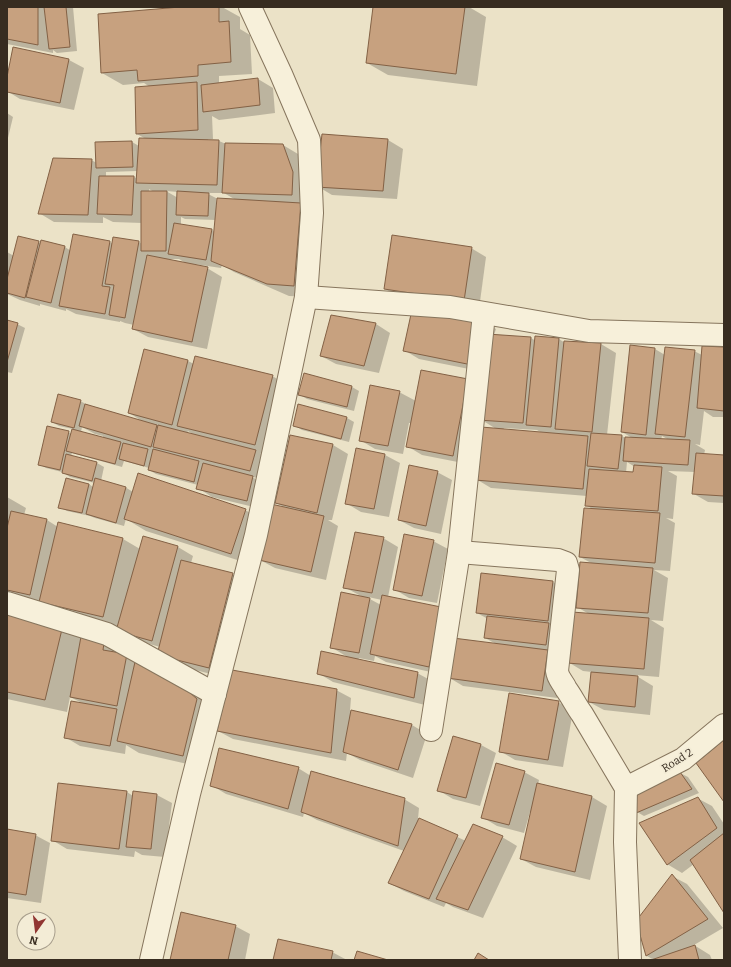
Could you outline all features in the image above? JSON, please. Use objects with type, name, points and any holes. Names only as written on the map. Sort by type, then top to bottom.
[{"type":"street","points":[[151,960],[189,794],[256,535],[306,297],[312,213],[308,140],[281,74],[250,7]]},
{"type":"street","points":[[306,297],[450,307],[589,331],[724,335]]},
{"type":"street","points":[[431,730],[459,552],[484,314]]},
{"type":"street","points":[[459,552],[558,560],[566,563],[568,570],[557,671],[558,677],[626,788],[625,842],[630,960]]},
{"type":"street","points":[[7,603],[107,634],[215,694]]},
{"type":"street","name":"Road 2","points":[[626,788],[683,759],[724,725]]},
{"type":"building","points":[[7,7],[38,7],[38,45],[7,39]]},
{"type":"building","points":[[44,7],[66,7],[70,47],[49,49]]},
{"type":"building","points":[[180,7],[219,7],[219,22],[229,21],[231,62],[198,65],[198,76],[138,81],[137,70],[101,73],[98,14]]},
{"type":"building","points":[[373,7],[465,7],[456,74],[366,63]]},
{"type":"building","points":[[13,47],[69,59],[60,103],[7,92],[7,77]]},
{"type":"building","points":[[258,78],[260,105],[203,112],[201,85]]},
{"type":"building","points":[[197,82],[198,130],[136,134],[135,87]]},
{"type":"building","points":[[322,134],[388,139],[383,191],[316,187]]},
{"type":"building","points":[[139,138],[219,140],[217,185],[136,183]]},
{"type":"building","points":[[132,141],[133,167],[96,168],[95,142]]},
{"type":"building","points":[[225,143],[283,144],[293,172],[292,195],[222,193]]},
{"type":"building","points":[[53,158],[92,159],[88,215],[38,214]]},
{"type":"building","points":[[99,176],[134,176],[132,215],[97,214]]},
{"type":"building","points":[[141,191],[167,191],[166,251],[141,251]]},
{"type":"building","points":[[177,191],[209,193],[208,216],[176,215]]},
{"type":"building","points":[[217,198],[301,203],[294,286],[267,284],[211,261]]},
{"type":"building","points":[[174,223],[212,229],[206,260],[168,254]]},
{"type":"building","points":[[73,234],[110,241],[102,286],[110,287],[105,314],[59,306]]},
{"type":"building","points":[[392,235],[472,247],[464,301],[384,289]]},
{"type":"building","points":[[18,236],[39,241],[25,298],[7,293],[7,279]]},
{"type":"building","points":[[113,237],[139,241],[125,318],[109,315],[114,285],[105,284]]},
{"type":"building","points":[[41,240],[65,246],[51,303],[26,297]]},
{"type":"building","points":[[147,255],[208,267],[192,342],[132,329]]},
{"type":"building","points":[[413,305],[481,319],[472,365],[403,351]]},
{"type":"building","points":[[331,315],[376,323],[364,366],[320,356]]},
{"type":"building","points":[[7,320],[18,323],[7,362]]},
{"type":"building","points":[[487,334],[531,337],[523,423],[478,420]]},
{"type":"building","points":[[535,336],[559,338],[551,427],[526,425]]},
{"type":"building","points":[[564,341],[601,343],[592,432],[555,429]]},
{"type":"building","points":[[630,345],[655,348],[646,435],[621,432]]},
{"type":"building","points":[[702,346],[724,347],[724,411],[697,408]]},
{"type":"building","points":[[665,347],[695,350],[685,437],[655,434]]},
{"type":"building","points":[[144,349],[188,360],[172,425],[128,413]]},
{"type":"building","points":[[195,356],[273,375],[255,445],[177,426]]},
{"type":"building","points":[[421,370],[468,379],[453,456],[406,447]]},
{"type":"building","points":[[304,373],[352,386],[347,407],[298,395]]},
{"type":"building","points":[[370,385],[400,391],[388,446],[359,441]]},
{"type":"building","points":[[58,394],[81,400],[74,428],[51,422]]},
{"type":"building","points":[[85,404],[157,425],[151,447],[79,426]]},
{"type":"building","points":[[298,404],[347,417],[341,439],[293,426]]},
{"type":"building","points":[[158,425],[256,450],[250,471],[153,447]]},
{"type":"building","points":[[47,426],[69,431],[60,470],[38,465]]},
{"type":"building","points":[[481,427],[588,436],[583,489],[475,480]]},
{"type":"building","points":[[72,429],[121,442],[115,464],[66,451]]},
{"type":"building","points":[[591,433],[622,435],[618,469],[587,466]]},
{"type":"building","points":[[290,435],[333,444],[317,513],[275,503]]},
{"type":"building","points":[[625,437],[690,440],[688,465],[623,461]]},
{"type":"building","points":[[123,443],[148,449],[144,466],[119,459]]},
{"type":"building","points":[[356,448],[385,454],[374,509],[345,504]]},
{"type":"building","points":[[153,449],[199,461],[194,482],[148,470]]},
{"type":"building","points":[[696,453],[724,455],[724,496],[692,494]]},
{"type":"building","points":[[66,454],[97,462],[92,481],[62,473]]},
{"type":"building","points":[[203,463],[253,476],[247,501],[196,489]]},
{"type":"building","points":[[409,465],[438,471],[426,526],[398,520]]},
{"type":"building","points":[[634,465],[662,467],[658,511],[585,506],[589,469],[633,472]]},
{"type":"building","points":[[138,473],[246,509],[231,554],[124,519]]},
{"type":"building","points":[[66,478],[89,484],[82,513],[58,508]]},
{"type":"building","points":[[95,478],[126,487],[116,523],[86,514]]},
{"type":"building","points":[[271,504],[324,516],[311,572],[259,560]]},
{"type":"building","points":[[584,508],[660,513],[655,563],[579,557]]},
{"type":"building","points":[[11,511],[47,519],[30,595],[7,590],[7,528]]},
{"type":"building","points":[[58,522],[123,538],[103,617],[39,602]]},
{"type":"building","points":[[355,532],[384,537],[372,593],[343,588]]},
{"type":"building","points":[[404,534],[434,540],[422,596],[393,590]]},
{"type":"building","points":[[143,536],[178,546],[152,641],[116,631]]},
{"type":"building","points":[[181,560],[233,573],[209,668],[157,655]]},
{"type":"building","points":[[580,562],[653,568],[648,613],[576,608]]},
{"type":"building","points":[[481,573],[553,581],[548,621],[476,613]]},
{"type":"building","points":[[341,592],[370,598],[359,653],[330,648]]},
{"type":"building","points":[[382,595],[441,607],[429,667],[370,654]]},
{"type":"building","points":[[572,612],[649,618],[644,669],[567,663]]},
{"type":"building","points":[[7,613],[63,625],[45,700],[7,692]]},
{"type":"building","points":[[487,616],[549,623],[546,645],[484,638]]},
{"type":"building","points":[[82,631],[105,636],[103,650],[127,654],[117,706],[70,697]]},
{"type":"building","points":[[453,638],[548,650],[542,691],[447,678]]},
{"type":"building","points":[[321,651],[418,672],[414,698],[317,674]]},
{"type":"building","points":[[135,662],[162,668],[197,699],[183,756],[117,741]]},
{"type":"building","points":[[232,670],[337,689],[331,753],[217,731]]},
{"type":"building","points":[[591,672],[638,676],[635,707],[588,702]]},
{"type":"building","points":[[509,693],[559,701],[548,760],[499,752]]},
{"type":"building","points":[[71,701],[117,709],[110,746],[64,738]]},
{"type":"building","points":[[351,710],[412,724],[398,770],[343,752]]},
{"type":"building","points":[[453,736],[481,744],[466,798],[437,791]]},
{"type":"building","points":[[724,740],[724,802],[696,763]]},
{"type":"building","points":[[219,748],[299,767],[288,809],[210,786]]},
{"type":"building","points":[[496,763],[525,771],[509,825],[481,818]]},
{"type":"building","points":[[311,771],[405,798],[398,846],[301,812]]},
{"type":"building","points":[[680,772],[692,789],[636,813],[636,788]]},
{"type":"building","points":[[58,783],[127,791],[119,849],[51,841]]},
{"type":"building","points":[[537,783],[592,796],[575,872],[520,859]]},
{"type":"building","points":[[133,791],[157,794],[151,849],[126,847]]},
{"type":"building","points":[[698,797],[717,828],[667,865],[639,823]]},
{"type":"building","points":[[419,818],[458,835],[429,899],[388,883]]},
{"type":"building","points":[[473,824],[503,836],[468,910],[436,899]]},
{"type":"building","points":[[7,829],[36,834],[26,895],[7,892]]},
{"type":"building","points":[[724,833],[724,913],[690,860]]},
{"type":"building","points":[[672,874],[708,919],[646,956],[636,921]]},
{"type":"building","points":[[181,912],[236,925],[228,960],[170,960]]},
{"type":"building","points":[[278,939],[333,951],[331,960],[273,960]]},
{"type":"building","points":[[695,945],[699,960],[651,960]]},
{"type":"building","points":[[357,951],[388,960],[354,960]]},
{"type":"building","points":[[478,953],[489,960],[474,960]]}]
